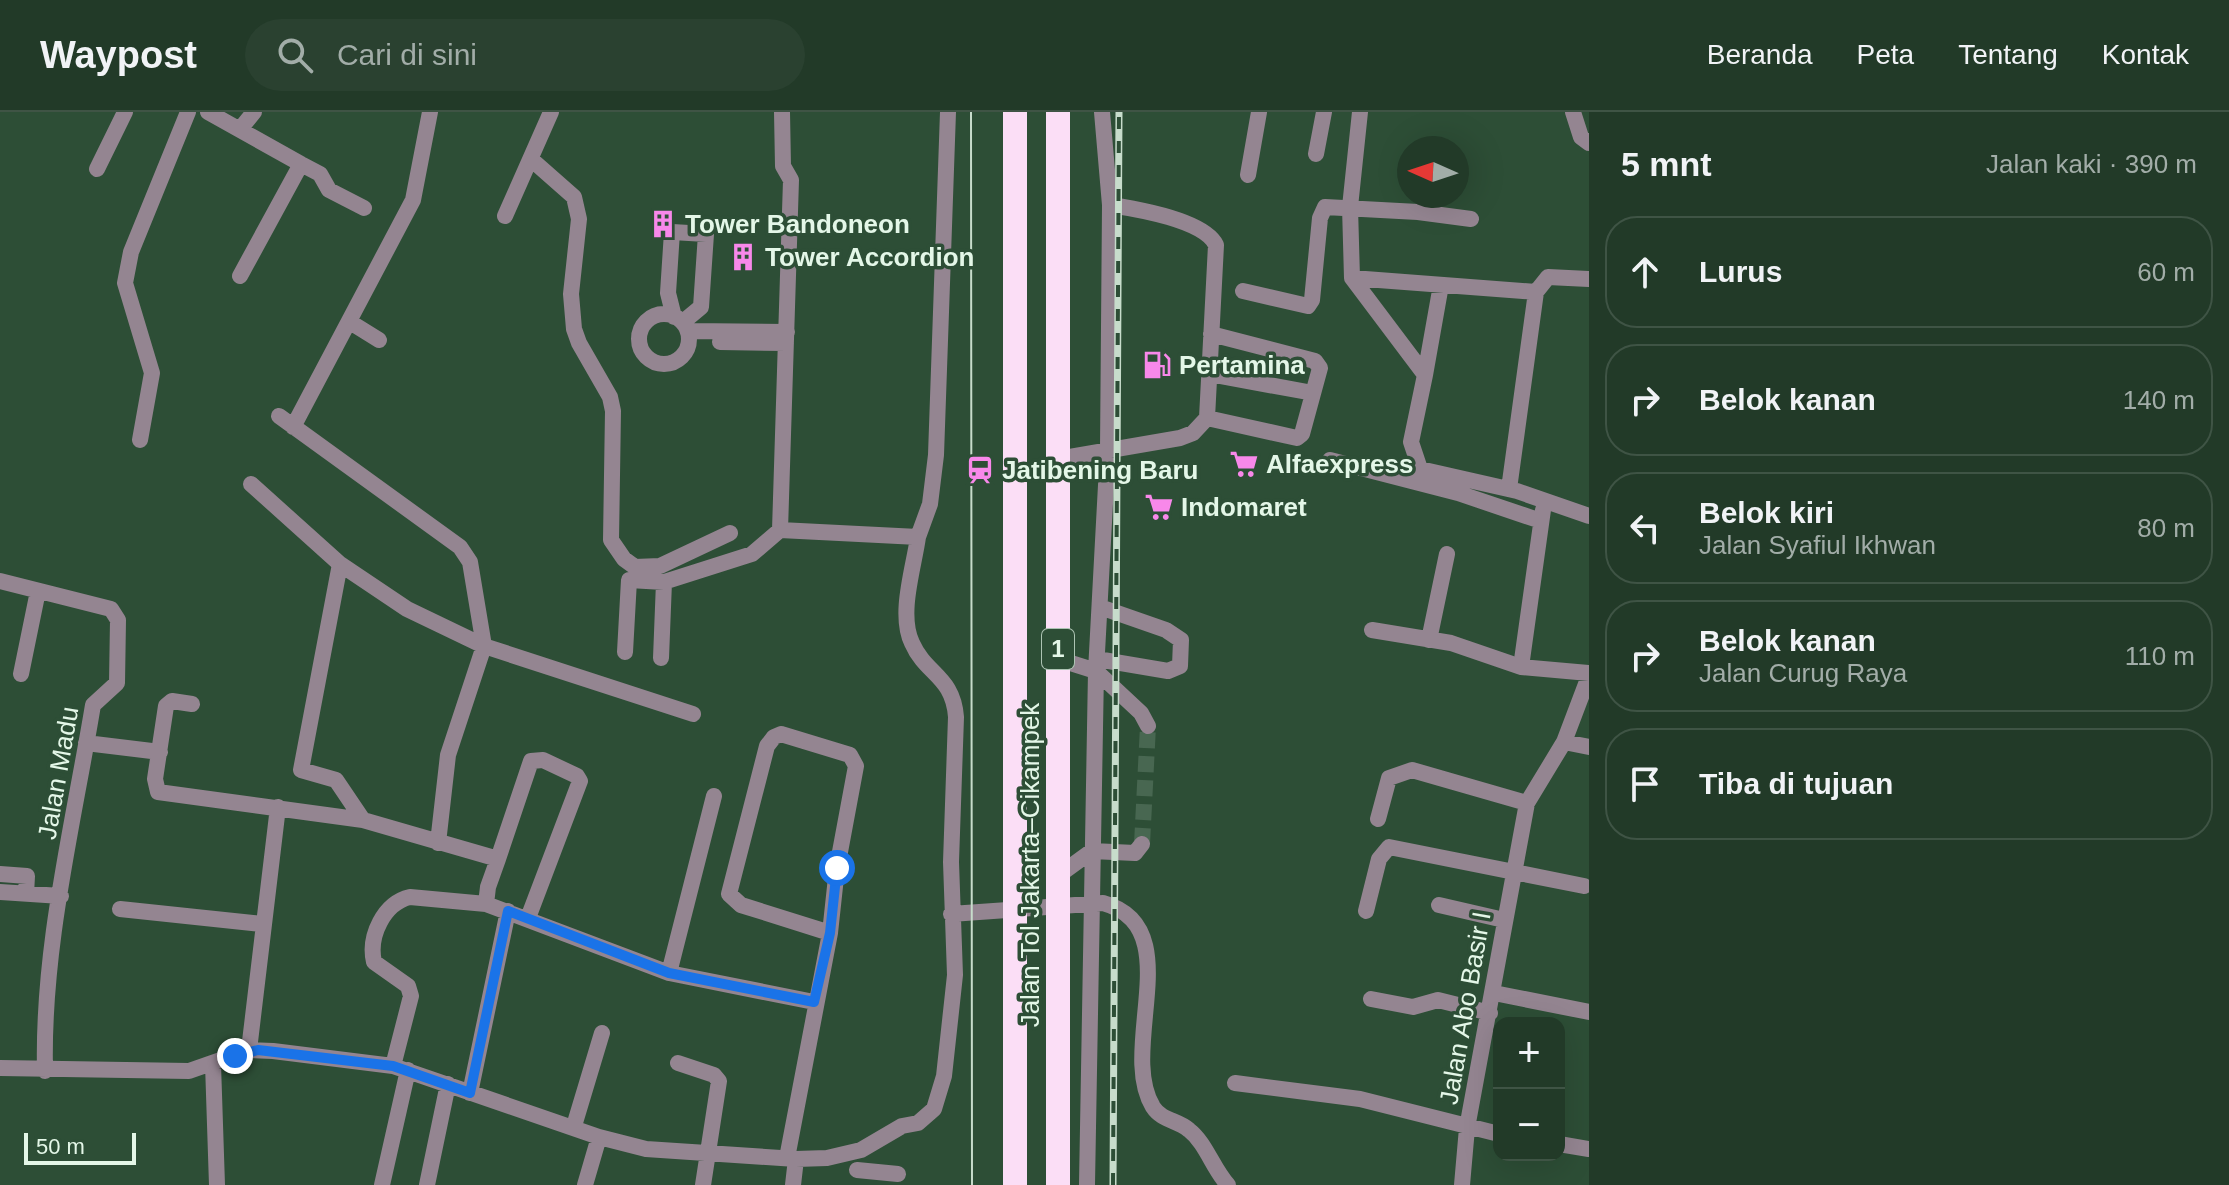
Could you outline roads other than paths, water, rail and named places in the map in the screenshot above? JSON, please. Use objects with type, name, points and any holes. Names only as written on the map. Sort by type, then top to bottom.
[{"type":"highway","name":"Jalan Tol Jakarta–Cikampek","points":[[1015,112],[1015,1185]]},
{"type":"highway","name":"Jalan Tol Jakarta–Cikampek","points":[[1058,112],[1058,1185]]},
{"type":"street","points":[[97,169],[125,112]]},
{"type":"street","points":[[140,440],[152,373],[125,283],[131,252],[188,112]]},
{"type":"street","points":[[208,112],[320,174],[329,190],[364,208]]},
{"type":"street","points":[[241,128],[254,112]]},
{"type":"street","points":[[293,427],[413,200],[430,112]]},
{"type":"street","points":[[505,216],[551,112]]},
{"type":"street","points":[[780,530],[791,180],[783,166],[782,112]]},
{"type":"street","points":[[0,1068],[189,1071],[249,1050],[400,1068],[599,1137],[646,1149],[791,1158],[827,1158],[861,1150],[902,1126],[918,1123],[934,1109],[955,975],[951,914],[955,697],[943,678],[925,664],[911,642],[907,616],[918,537],[930,504],[936,455],[948,112]]},
{"type":"street","points":[[1087,1185],[1096,665],[1108,448],[1110,205],[1102,112]]},
{"type":"street","points":[[1248,175],[1259,112]]},
{"type":"street","points":[[1316,154],[1324,112]]},
{"type":"street","points":[[1360,112],[1350,207],[1352,278],[1425,375]]},
{"type":"street","points":[[1573,112],[1581,137],[1589,143]]},
{"type":"street","points":[[532,160],[574,197],[579,219],[572,312],[579,343],[604,385],[613,411],[610,529],[615,548],[635,567],[660,566],[730,533]]},
{"type":"street","points":[[240,276],[301,164]]},
{"type":"street","points":[[1058,459],[1180,438],[1193,433],[1207,418],[1217,256],[1213,239],[1207,232],[1142,209],[1110,205]]},
{"type":"street","points":[[1243,291],[1308,306],[1314,285],[1322,212],[1329,206],[1471,219]]},
{"type":"street","points":[[672,232],[706,234],[701,307],[684,328],[668,293],[672,232]]},
{"type":"street","points":[[1509,489],[1536,292],[1548,277],[1589,279]]},
{"type":"street","points":[[1352,278],[1536,292]]},
{"type":"street","points":[[1441,285],[1411,442],[1420,469],[1509,489],[1589,516]]},
{"type":"street","points":[[350,322],[379,340]]},
{"type":"street","points":[[684,328],[787,338]]},
{"type":"street","points":[[1207,418],[1297,438],[1302,434],[1320,368],[1318,362],[1211,334]]},
{"type":"street","points":[[1209,374],[1313,393]]},
{"type":"street","points":[[279,416],[460,547],[470,562],[484,646],[448,755],[438,843]]},
{"type":"street","points":[[1330,460],[1458,493],[1541,521]]},
{"type":"street","points":[[251,484],[340,564],[397,603],[484,646],[693,714]]},
{"type":"street","points":[[1521,667],[1544,500]]},
{"type":"street","points":[[625,652],[629,580],[664,582],[752,554],[780,530],[918,537]]},
{"type":"street","points":[[1429,640],[1447,554]]},
{"type":"street","points":[[340,564],[300,765],[309,774],[336,780],[363,820]]},
{"type":"street","name":"Jalan Madu","points":[[0,581],[111,609],[117,615],[117,683],[93,705],[45,986],[45,1071]]},
{"type":"street","points":[[661,658],[664,582]]},
{"type":"street","points":[[21,674],[38,591]]},
{"type":"street","points":[[1058,659],[1168,671],[1180,666],[1181,640],[1166,630],[1100,607]]},
{"type":"street","points":[[1372,630],[1451,643],[1521,667],[1589,675]]},
{"type":"street","points":[[1096,665],[1141,713],[1148,726]]},
{"type":"street","name":"Jalan Abo Basir I","points":[[1235,1083],[1360,1099],[1467,1128],[1527,803],[1564,742],[1589,675]]},
{"type":"street","points":[[192,704],[168,702],[155,779],[158,792],[363,820],[498,859]]},
{"type":"street","points":[[793,1185],[791,1158],[814,1002],[830,933],[837,868],[856,766],[850,755],[781,734],[767,746],[729,894],[741,905],[830,933]]},
{"type":"street","points":[[1564,742],[1589,747]]},
{"type":"street","points":[[86,743],[160,752]]},
{"type":"street","points":[[486,904],[488,887],[531,761],[543,760],[574,773],[580,781],[528,918]]},
{"type":"street","points":[[1378,819],[1389,778],[1412,770],[1527,803]]},
{"type":"street","points":[[669,973],[714,796]]},
{"type":"street","points":[[249,1050],[278,807]]},
{"type":"street","points":[[1059,875],[1092,851],[1135,853],[1142,844]]},
{"type":"street","points":[[1366,911],[1379,859],[1386,848],[1584,886]]},
{"type":"street","points":[[0,874],[27,876],[26,894]]},
{"type":"street","points":[[0,892],[61,896]]},
{"type":"street","points":[[382,1185],[411,996],[408,986],[374,962],[373,943],[384,916],[399,899],[410,897],[486,904],[669,973],[814,1002]]},
{"type":"street","points":[[951,914],[1103,903],[1124,909],[1146,938],[1143,1039],[1146,1087],[1153,1108],[1165,1120],[1189,1129],[1228,1185]]},
{"type":"street","points":[[1439,905],[1504,920]]},
{"type":"street","points":[[120,909],[262,924]]},
{"type":"street","points":[[470,1093],[508,911]]},
{"type":"street","points":[[1494,993],[1589,1012]]},
{"type":"street","points":[[1371,999],[1413,1007],[1438,1000],[1490,1013]]},
{"type":"street","points":[[574,1126],[602,1033]]},
{"type":"street","points":[[678,1063],[714,1075],[719,1081],[703,1185]]},
{"type":"street","points":[[213,1064],[217,1185]]},
{"type":"street","points":[[427,1185],[448,1084]]},
{"type":"street","points":[[1462,1185],[1467,1128],[1493,1133]]},
{"type":"street","points":[[585,1185],[599,1137]]},
{"type":"street","points":[[1565,1145],[1589,1149]]},
{"type":"street","points":[[861,1150],[856,1178],[898,1174]]},
{"type":"tunnel","points":[[1142,844],[1148,726]]},
{"type":"tram line","points":[[971,112],[972,1185]]},
{"type":"railway","points":[[1113,1185],[1119,112]]},
{"type":"place","name":"Tower Bandoneon","points":[[663,224]]},
{"type":"place","name":"Tower Accordion","points":[[743,257]]},
{"type":"place","name":"Pertamina","points":[[1157,365]]},
{"type":"place","name":"Alfaexpress","points":[[1244,464]]},
{"type":"place","name":"Jatibening Baru","points":[[980,470]]},
{"type":"place","name":"Indomaret","points":[[1159,507]]}]
